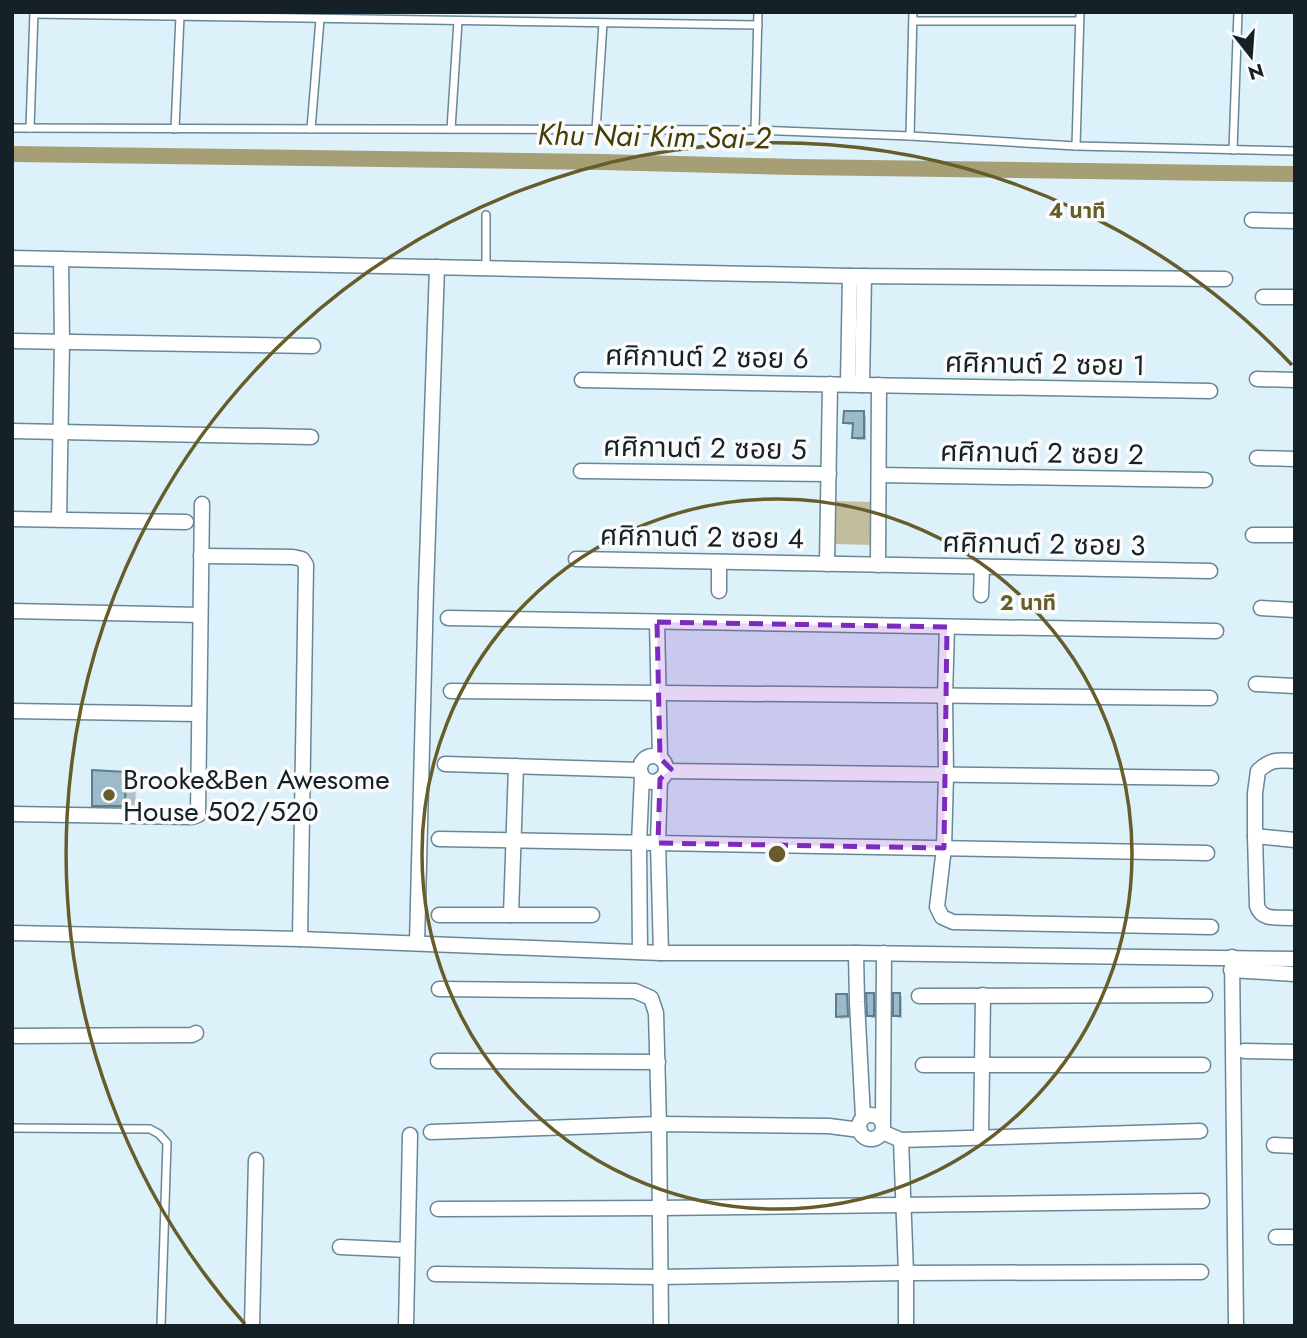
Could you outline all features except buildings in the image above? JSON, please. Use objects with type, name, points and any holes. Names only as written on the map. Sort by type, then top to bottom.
[{"type":"street","points":[[1252,220],[1295,221]]},
{"type":"street","points":[[12,258],[857,276],[1225,279]]},
{"type":"street","points":[[59,519],[61,259]]},
{"type":"street","points":[[417,943],[437,267]]},
{"type":"street","points":[[855,385],[857,276]]},
{"type":"street","points":[[1263,297],[1295,297]]},
{"type":"street","points":[[12,341],[313,346]]},
{"type":"street","points":[[1257,379],[1295,380]]},
{"type":"street","name":"ศศิกานต์ 2 ซอย 6","points":[[582,380],[855,385]]},
{"type":"street","points":[[828,564],[830,384]]},
{"type":"street","name":"ศศิกานต์ 2 ซอย 1","points":[[855,385],[1210,391]]},
{"type":"street","points":[[878,565],[879,385]]},
{"type":"street","points":[[12,431],[311,437]]},
{"type":"street","points":[[1257,458],[1295,459]]},
{"type":"street","name":"ศศิกานต์ 2 ซอย 5","points":[[581,471],[829,474]]},
{"type":"street","name":"ศศิกานต์ 2 ซอย 2","points":[[879,475],[1205,480]]},
{"type":"street","points":[[12,814],[198,815],[202,504]]},
{"type":"street","points":[[12,519],[186,522]]},
{"type":"street","points":[[1253,535],[1295,535]]},
{"type":"street","points":[[201,556],[293,557],[302,559],[306,565],[300,939]]},
{"type":"street","name":"ศศิกานต์ 2 ซอย 4","points":[[576,559],[878,565]]},
{"type":"street","points":[[719,562],[719,591]]},
{"type":"street","name":"ศศิกานต์ 2 ซอย 3","points":[[878,565],[1210,571]]},
{"type":"street","points":[[981,595],[982,567]]},
{"type":"street","points":[[1261,608],[1295,610]]},
{"type":"street","points":[[12,611],[200,615]]},
{"type":"street","points":[[448,618],[1216,631]]},
{"type":"street","points":[[657,622],[662,769],[658,843],[660,953]]},
{"type":"street","points":[[947,627],[944,848],[937,907],[942,917],[953,922],[1210,926]]},
{"type":"street","points":[[1256,684],[1295,686]]},
{"type":"street","points":[[451,691],[1210,698]]},
{"type":"street","points":[[12,711],[199,714]]},
{"type":"street","points":[[640,952],[641,773],[642,761],[650,756],[662,769],[1210,778]]},
{"type":"street","points":[[1291,918],[1264,916],[1257,906],[1255,793],[1258,771],[1267,763],[1277,760],[1295,761]]},
{"type":"street","points":[[445,764],[641,773],[650,782],[662,769]]},
{"type":"street","points":[[511,915],[516,766]]},
{"type":"street","points":[[1255,836],[1295,840]]},
{"type":"street","points":[[439,839],[1207,853]]},
{"type":"street","points":[[439,915],[592,915]]},
{"type":"street","points":[[12,933],[300,939],[660,953],[884,953],[1232,964],[1295,960]]},
{"type":"street","points":[[856,953],[861,1124],[862,1135],[870,1139],[879,1136],[883,1128],[884,953]]},
{"type":"street","points":[[1232,964],[1295,974]]},
{"type":"street","points":[[1232,964],[1236,1326]]},
{"type":"street","points":[[439,989],[635,991],[651,998],[656,1013],[658,1062],[661,1326]]},
{"type":"street","points":[[981,1138],[983,995]]},
{"type":"street","points":[[919,996],[1205,995]]},
{"type":"street","points":[[12,1036],[196,1034]]},
{"type":"street","points":[[1244,1051],[1295,1052]]},
{"type":"street","points":[[438,1061],[658,1062]]},
{"type":"street","points":[[923,1065],[1203,1065]]},
{"type":"street","points":[[431,1132],[659,1124],[830,1126],[861,1124],[872,1114],[877,1115],[883,1128],[901,1140],[1200,1131]]},
{"type":"street","points":[[406,1326],[410,1135]]},
{"type":"street","points":[[901,1140],[906,1326]]},
{"type":"street","points":[[1274,1145],[1295,1146]]},
{"type":"street","points":[[252,1326],[256,1160]]},
{"type":"street","points":[[438,1209],[1202,1201]]},
{"type":"street","points":[[1276,1237],[1295,1237]]},
{"type":"street","points":[[340,1247],[407,1250]]},
{"type":"street","points":[[435,1274],[660,1277],[1201,1272]]},
{"type":"lane","points":[[755,130],[758,12]]},
{"type":"lane","points":[[1233,149],[1237,12]]},
{"type":"lane","points":[[30,128],[34,13],[758,25]]},
{"type":"lane","points":[[175,129],[180,16]]},
{"type":"lane","points":[[910,136],[913,17],[1079,17],[1076,146]]},
{"type":"lane","points":[[311,129],[320,19]]},
{"type":"lane","points":[[451,129],[458,21]]},
{"type":"lane","points":[[596,130],[603,23]]},
{"type":"lane","points":[[12,128],[755,130],[1076,146],[1295,151]]},
{"type":"lane","points":[[486,215],[486,268]]},
{"type":"lane","points":[[12,1128],[149,1129],[159,1134],[167,1143],[161,1326]]},
{"type":"highlighted area","points":[[657,622],[947,627],[944,848],[658,843],[660,779],[671,769],[660,758]]},
{"type":"shaded area","points":[[835,501],[872,502],[872,545],[835,544]]},
{"type":"waterway","name":"Khu Nai Kim Sai 2","points":[[12,154],[1295,174]]},
{"type":"place","name":"Brooke&Ben Awesome House 502/520","points":[[109,795]]}]
